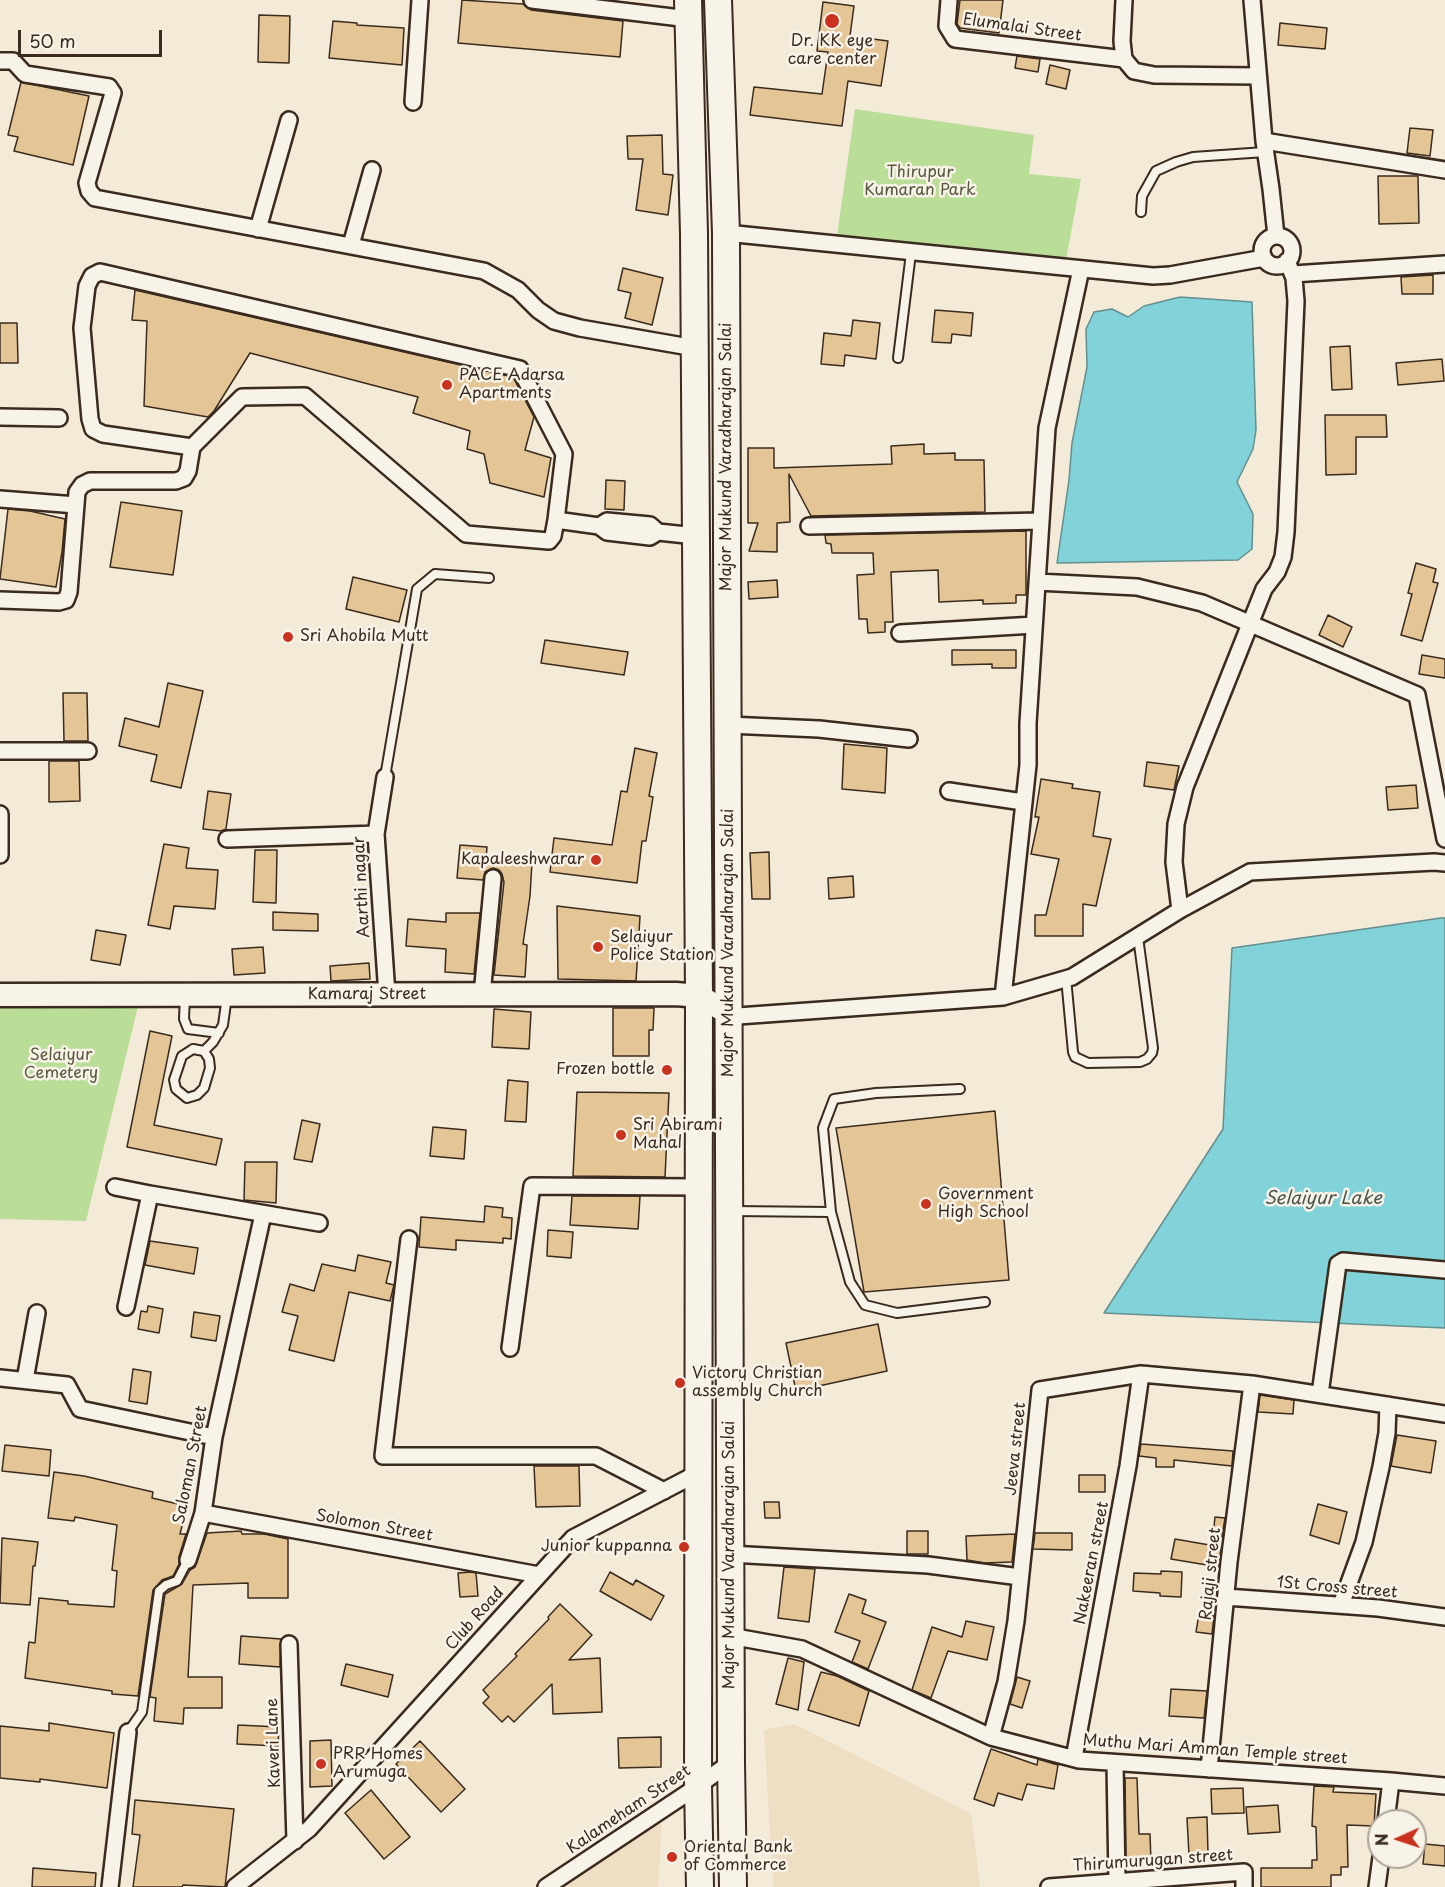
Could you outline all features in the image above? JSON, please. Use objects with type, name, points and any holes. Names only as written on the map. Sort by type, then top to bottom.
[{"type":"main road","name":"Major Mukund Varadharajan Salai","points":[[718,0],[726,233],[730,1636],[733,1887]]},
{"type":"main road","name":"Major Mukund Varadharajan Salai","points":[[689,9],[699,996],[698,1786],[700,1887]]},
{"type":"street","points":[[413,102],[420,0]]},
{"type":"street","points":[[532,0],[689,9]]},
{"type":"street","name":"Elumalai Street","points":[[949,0],[947,26],[955,39],[1124,59]]},
{"type":"street","points":[[1124,0],[1122,41],[1124,59],[1134,71],[1154,75],[1258,76]]},
{"type":"street","points":[[1252,0],[1264,147],[1276,236]]},
{"type":"street","points":[[0,60],[13,61],[25,74],[109,87],[113,93],[87,183],[89,191],[95,198],[484,271],[518,290],[538,310],[554,321],[580,328],[694,348]]},
{"type":"street","points":[[258,229],[289,120]]},
{"type":"street","points":[[1264,147],[1445,170]]},
{"type":"street","points":[[351,246],[372,170]]},
{"type":"street","points":[[726,233],[1153,276],[1264,258]]},
{"type":"street","points":[[1176,914],[1174,862],[1176,824],[1185,787],[1264,589],[1277,572],[1284,557],[1296,302],[1290,268],[1291,246],[1285,238],[1276,236],[1264,244],[1262,253],[1264,258],[1276,266],[1290,268],[1445,264]]},
{"type":"street","points":[[1003,997],[1028,765],[1028,723],[1047,428],[1081,269]]},
{"type":"street","points":[[0,600],[59,602],[66,600],[69,592],[77,492],[82,485],[90,481],[176,481],[184,478],[188,471],[192,447],[242,397],[304,396],[466,534],[549,541],[553,536],[556,520],[564,454],[520,369],[100,272],[92,276],[87,286],[82,328],[90,419],[93,429],[103,434],[192,447]]},
{"type":"street","points":[[0,417],[59,418]]},
{"type":"street","points":[[0,499],[76,505]]},
{"type":"street","points":[[556,520],[598,526],[607,521],[650,525],[658,532],[696,536]]},
{"type":"street","points":[[809,526],[1040,521]]},
{"type":"street","points":[[1037,582],[1137,587],[1202,603],[1417,695],[1445,839]]},
{"type":"street","points":[[900,633],[1034,625]]},
{"type":"street","points":[[728,725],[819,729],[909,740]]},
{"type":"street","points":[[0,751],[88,751]]},
{"type":"street","name":"Aarthi nagar","points":[[385,777],[375,834],[387,995]]},
{"type":"street","points":[[949,791],[1023,802]]},
{"type":"street","points":[[0,814],[0,855]]},
{"type":"street","points":[[226,839],[375,834]]},
{"type":"street","points":[[730,1014],[738,1016],[1003,997],[1072,977],[1250,872],[1445,863]]},
{"type":"street","points":[[482,995],[493,878]]},
{"type":"street","name":"Kamaraj Street","points":[[0,995],[676,994],[699,996],[730,1014]]},
{"type":"street","points":[[510,1348],[532,1186],[699,1187]]},
{"type":"street","points":[[115,1187],[319,1223]]},
{"type":"street","points":[[126,1307],[150,1194]]},
{"type":"street","name":"Saloman Street","points":[[188,1560],[203,1513],[214,1437],[263,1214]]},
{"type":"street","points":[[409,1239],[383,1455],[596,1456],[664,1491]]},
{"type":"street","points":[[1320,1394],[1338,1264],[1343,1261],[1445,1270]]},
{"type":"street","points":[[25,1380],[37,1314]]},
{"type":"street","name":"Jeeva street","points":[[992,1737],[1006,1682],[1040,1390],[1141,1374],[1252,1384],[1445,1414]]},
{"type":"street","name":"Nakeeran street","points":[[1074,1758],[1128,1466],[1141,1374]]},
{"type":"street","points":[[0,1378],[67,1385],[80,1409],[214,1437]]},
{"type":"street","name":"Rajaji street","points":[[1209,1769],[1226,1597],[1252,1384]]},
{"type":"street","points":[[1341,1605],[1364,1542],[1382,1467],[1388,1405]]},
{"type":"street","name":"Club Road","points":[[235,1887],[309,1829],[573,1538],[698,1473]]},
{"type":"street","name":"Solomon Street","points":[[203,1513],[539,1575]]},
{"type":"street","points":[[730,1554],[928,1566],[1020,1577]]},
{"type":"street","name":"1St Cross street","points":[[1226,1597],[1341,1605],[1445,1617]]},
{"type":"street","name":"Muthu Mari Amman Temple street","points":[[730,1636],[802,1649],[992,1737],[1074,1758],[1115,1763],[1391,1780],[1445,1786]]},
{"type":"street","name":"Kaveri Lane","points":[[289,1644],[295,1841]]},
{"type":"street","name":"Saloman Street","points":[[110,1887],[128,1732]]},
{"type":"street","name":"Kalameham Street","points":[[546,1887],[731,1762]]},
{"type":"street","points":[[1115,1763],[1117,1881]]},
{"type":"street","points":[[1387,1809],[1391,1780]]},
{"type":"street","points":[[1377,1887],[1379,1869]]},
{"type":"street","name":"Thirumurugan street","points":[[1049,1887],[1117,1881],[1158,1882],[1244,1872],[1244,1887]]},
{"type":"lane","points":[[1142,212],[1142,196],[1156,171],[1193,157],[1264,147]]},
{"type":"lane","points":[[898,358],[911,253]]},
{"type":"lane","points":[[385,777],[417,589],[435,574],[489,578]]},
{"type":"lane","points":[[1066,978],[1075,1057],[1088,1063],[1140,1062],[1147,1059],[1153,1048],[1138,937]]},
{"type":"lane","points":[[185,995],[184,1019],[188,1029],[219,1033]]},
{"type":"lane","points":[[204,1051],[219,1033],[225,1015],[227,995]]},
{"type":"lane","points":[[196,1048],[204,1051],[209,1059],[210,1068],[207,1083],[197,1095],[187,1098],[176,1089],[174,1080],[178,1066],[182,1056],[189,1050],[196,1048]]},
{"type":"lane","points":[[960,1089],[876,1093],[834,1099],[823,1128],[831,1212],[850,1282],[865,1305],[897,1313],[985,1302]]},
{"type":"lane","points":[[730,1211],[831,1212]]},
{"type":"lane","name":"Saloman Street","points":[[128,1732],[142,1712],[159,1591],[166,1585],[177,1581],[188,1560]]},
{"type":"shaded area","points":[[794,1724],[971,1813],[980,1887],[773,1887],[764,1730]]},
{"type":"shaded area","points":[[662,1821],[658,1887],[562,1887]]},
{"type":"green space","name":"Thirupur Kumaran Park","points":[[855,109],[1034,135],[1029,174],[1081,179],[1066,260],[837,236]]},
{"type":"green space","name":"Selaiyur Cemetery","points":[[0,1002],[139,1002],[86,1221],[0,1219]]},
{"type":"water","points":[[1180,297],[1252,302],[1256,430],[1253,449],[1237,482],[1253,514],[1252,549],[1238,560],[1057,563],[1072,443],[1087,367],[1086,329],[1094,312],[1112,309],[1128,317],[1144,306]]},
{"type":"water","name":"Selaiyur Lake","points":[[1445,918],[1445,1328],[1104,1313],[1223,1129],[1232,948]]},
{"type":"building","points":[[462,0],[523,4],[531,10],[623,21],[620,57],[458,43]]},
{"type":"building","points":[[960,0],[1003,0],[999,33],[960,28],[957,24]]},
{"type":"building","points":[[823,2],[854,6],[850,36],[888,41],[881,86],[848,81],[842,126],[750,115],[754,87],[822,94],[828,52],[817,51]]},
{"type":"building","points":[[259,15],[290,16],[289,63],[258,62]]},
{"type":"building","points":[[333,21],[404,28],[402,65],[329,58]]},
{"type":"building","points":[[1280,23],[1327,28],[1325,49],[1278,45]]},
{"type":"building","points":[[1017,56],[1040,59],[1038,72],[1015,68]]},
{"type":"building","points":[[1050,65],[1070,70],[1066,89],[1046,84]]},
{"type":"building","points":[[21,82],[89,96],[73,165],[14,151],[18,137],[8,135]]},
{"type":"building","points":[[1410,128],[1433,130],[1430,156],[1407,153]]},
{"type":"building","points":[[662,135],[663,174],[673,175],[668,215],[636,210],[643,159],[628,159],[627,136]]},
{"type":"building","points":[[1378,176],[1418,176],[1419,223],[1379,224]]},
{"type":"building","points":[[623,268],[663,278],[652,325],[625,318],[631,293],[618,290]]},
{"type":"building","points":[[1433,275],[1433,294],[1402,294],[1401,277]]},
{"type":"building","name":"PACE Adarsa Apartments","points":[[135,290],[513,377],[534,417],[525,450],[551,458],[544,497],[490,483],[484,454],[467,449],[470,431],[413,413],[418,397],[250,353],[208,417],[144,406],[147,321],[132,320]]},
{"type":"building","points":[[935,310],[973,313],[971,336],[952,334],[951,343],[932,342]]},
{"type":"building","points":[[853,320],[880,323],[876,359],[845,355],[844,366],[821,364],[824,333],[851,336]]},
{"type":"building","points":[[0,323],[17,323],[18,363],[0,363]]},
{"type":"building","points":[[1350,346],[1352,389],[1332,390],[1330,347]]},
{"type":"building","points":[[1442,359],[1444,381],[1398,385],[1396,363]]},
{"type":"building","points":[[1325,415],[1386,415],[1387,437],[1356,437],[1356,474],[1326,475]]},
{"type":"building","points":[[924,444],[924,454],[955,453],[955,460],[984,460],[985,512],[811,516],[789,474],[790,522],[777,523],[777,552],[749,551],[758,523],[748,523],[748,448],[774,448],[774,468],[892,464],[891,446]]},
{"type":"building","points":[[606,480],[625,481],[624,510],[605,509]]},
{"type":"building","points":[[121,502],[182,511],[173,575],[110,567]]},
{"type":"building","points":[[8,509],[30,511],[65,519],[56,587],[0,579]]},
{"type":"building","points":[[1026,531],[1026,595],[1016,595],[1016,603],[983,604],[983,600],[939,602],[938,570],[891,572],[893,622],[885,622],[885,632],[868,633],[867,619],[859,619],[857,575],[874,574],[873,553],[832,553],[831,544],[826,543],[825,535]]},
{"type":"building","points":[[1416,563],[1436,569],[1433,582],[1438,583],[1422,641],[1401,635],[1412,594],[1408,593]]},
{"type":"building","points":[[353,577],[407,590],[399,622],[346,609]]},
{"type":"building","points":[[777,580],[778,597],[749,599],[748,582]]},
{"type":"building","points":[[1328,615],[1352,627],[1343,647],[1319,635]]},
{"type":"building","points":[[545,640],[628,652],[624,675],[541,663]]},
{"type":"building","points":[[952,650],[1016,650],[1016,668],[992,668],[992,664],[952,665]]},
{"type":"building","points":[[1422,655],[1445,659],[1445,678],[1419,674]]},
{"type":"building","points":[[168,683],[203,691],[181,788],[151,781],[157,755],[119,746],[125,718],[159,727]]},
{"type":"building","points":[[63,693],[87,693],[88,741],[64,741]]},
{"type":"building","points":[[844,744],[887,748],[885,793],[842,789]]},
{"type":"building","points":[[635,748],[657,753],[649,796],[653,797],[646,841],[642,841],[637,883],[550,872],[554,838],[612,845],[621,791],[627,792]]},
{"type":"building","points":[[49,761],[79,761],[80,801],[49,802]]},
{"type":"building","points":[[1147,762],[1179,766],[1174,790],[1144,786]]},
{"type":"building","points":[[1041,779],[1073,784],[1072,788],[1100,792],[1093,836],[1111,839],[1096,906],[1083,904],[1083,936],[1035,936],[1035,915],[1046,915],[1059,859],[1031,854],[1039,817],[1035,817]]},
{"type":"building","points":[[1416,785],[1418,808],[1388,810],[1386,787]]},
{"type":"building","points":[[208,791],[231,794],[226,829],[221,831],[203,829]]},
{"type":"building","points":[[164,844],[189,848],[186,868],[218,870],[215,909],[174,906],[170,929],[148,925]]},
{"type":"building","points":[[460,845],[487,847],[486,859],[532,862],[523,944],[527,945],[525,977],[494,975],[504,882],[502,874],[493,868],[485,872],[483,880],[457,878]]},
{"type":"building","points":[[255,850],[277,850],[276,903],[253,902]]},
{"type":"building","points":[[769,852],[770,899],[752,899],[750,853]]},
{"type":"building","points":[[853,876],[854,897],[829,899],[828,878]]},
{"type":"building","name":"Selaiyur Police Station","points":[[557,906],[640,916],[636,981],[558,979]]},
{"type":"building","points":[[273,912],[318,914],[318,931],[273,930]]},
{"type":"building","points":[[446,913],[480,913],[474,974],[445,972],[446,949],[406,946],[408,919],[446,922]]},
{"type":"building","points":[[96,930],[126,935],[120,965],[91,960]]},
{"type":"building","points":[[263,947],[265,973],[234,975],[232,949]]},
{"type":"building","points":[[369,963],[370,979],[331,981],[330,966]]},
{"type":"building","points":[[613,1008],[654,1008],[653,1030],[649,1030],[649,1056],[613,1056]]},
{"type":"building","points":[[494,1009],[531,1012],[529,1049],[492,1047]]},
{"type":"building","points":[[150,1031],[172,1036],[154,1125],[222,1139],[216,1165],[127,1147]]},
{"type":"building","points":[[508,1080],[528,1082],[526,1122],[505,1121]]},
{"type":"building","name":"Sri Abirami Mahal","points":[[577,1092],[669,1093],[665,1177],[573,1176]]},
{"type":"building","name":"Government High School","points":[[995,1111],[1009,1280],[864,1292],[836,1128]]},
{"type":"building","points":[[302,1120],[320,1124],[312,1162],[294,1159]]},
{"type":"building","points":[[433,1127],[466,1130],[464,1159],[430,1156]]},
{"type":"building","points":[[245,1162],[277,1162],[276,1203],[244,1200]]},
{"type":"building","points":[[572,1196],[640,1196],[638,1229],[570,1225]]},
{"type":"building","points":[[485,1206],[503,1208],[502,1217],[512,1218],[511,1239],[503,1238],[503,1243],[456,1240],[456,1250],[419,1247],[421,1217],[484,1222]]},
{"type":"building","points":[[548,1230],[573,1232],[571,1258],[547,1256]]},
{"type":"building","points":[[150,1241],[198,1248],[194,1274],[145,1265]]},
{"type":"building","points":[[358,1255],[391,1262],[386,1283],[394,1285],[390,1301],[349,1292],[334,1361],[289,1350],[298,1316],[282,1312],[290,1284],[314,1291],[322,1264],[355,1271]]},
{"type":"building","points":[[148,1306],[163,1309],[159,1333],[138,1329],[141,1311],[147,1312]]},
{"type":"building","points":[[194,1312],[220,1316],[216,1341],[191,1337]]},
{"type":"building","points":[[878,1324],[887,1371],[796,1391],[786,1343]]},
{"type":"building","points":[[133,1369],[151,1372],[147,1404],[129,1401]]},
{"type":"building","points":[[1260,1395],[1294,1400],[1293,1414],[1258,1412]]},
{"type":"building","points":[[1397,1435],[1436,1441],[1431,1473],[1391,1466]]},
{"type":"building","points":[[1141,1444],[1233,1451],[1232,1466],[1174,1460],[1174,1467],[1156,1467],[1156,1458],[1139,1456]]},
{"type":"building","points":[[5,1445],[51,1450],[49,1476],[2,1471]]},
{"type":"building","points":[[534,1466],[579,1466],[580,1506],[536,1507]]},
{"type":"building","points":[[54,1472],[84,1476],[153,1492],[152,1498],[187,1506],[180,1534],[186,1534],[179,1564],[173,1576],[162,1580],[153,1590],[138,1696],[112,1694],[112,1691],[25,1678],[29,1642],[35,1643],[39,1598],[68,1601],[68,1604],[114,1607],[117,1571],[112,1570],[117,1525],[75,1517],[74,1521],[48,1518]]},
{"type":"building","points":[[1079,1475],[1105,1475],[1105,1492],[1079,1492]]},
{"type":"building","points":[[764,1502],[779,1502],[780,1518],[765,1518]]},
{"type":"building","points":[[1318,1504],[1347,1512],[1339,1544],[1310,1535]]},
{"type":"building","points":[[1215,1517],[1225,1518],[1222,1537],[1213,1536]]},
{"type":"building","points":[[241,1531],[242,1534],[264,1534],[288,1539],[288,1598],[248,1598],[248,1583],[193,1585],[188,1677],[222,1677],[222,1708],[184,1708],[183,1724],[154,1721],[156,1698],[150,1697],[165,1594],[182,1584],[190,1570],[195,1567],[207,1533]]},
{"type":"building","points":[[907,1531],[928,1531],[928,1554],[907,1554]]},
{"type":"building","points":[[1035,1533],[1072,1533],[1072,1550],[1033,1549]]},
{"type":"building","points":[[1015,1534],[1012,1562],[985,1563],[967,1560],[966,1536]]},
{"type":"building","points":[[2,1538],[38,1542],[35,1566],[33,1566],[30,1605],[0,1603]]},
{"type":"building","points":[[1175,1539],[1221,1547],[1219,1567],[1171,1559]]},
{"type":"building","points":[[784,1567],[815,1569],[809,1622],[778,1618]]},
{"type":"building","points":[[1161,1571],[1182,1572],[1181,1597],[1133,1591],[1134,1573],[1161,1574]]},
{"type":"building","points":[[610,1572],[633,1585],[636,1580],[664,1596],[651,1620],[600,1591]]},
{"type":"building","points":[[458,1573],[476,1573],[478,1596],[460,1597]]},
{"type":"building","points":[[849,1594],[866,1600],[862,1613],[886,1622],[868,1669],[852,1662],[860,1641],[835,1632]]},
{"type":"building","points":[[560,1604],[592,1635],[569,1660],[600,1658],[602,1712],[553,1714],[552,1684],[514,1722],[508,1716],[502,1722],[483,1703],[489,1697],[483,1690],[517,1656],[515,1654],[549,1619],[548,1617]]},
{"type":"building","points":[[1199,1614],[1214,1616],[1212,1634],[1196,1632]]},
{"type":"building","points":[[966,1621],[994,1627],[987,1660],[948,1651],[931,1698],[912,1690],[932,1627],[962,1637]]},
{"type":"building","points":[[241,1636],[281,1639],[280,1667],[239,1664]]},
{"type":"building","points":[[788,1658],[804,1662],[798,1710],[776,1704]]},
{"type":"building","points":[[346,1664],[393,1675],[388,1697],[341,1685]]},
{"type":"building","points":[[821,1672],[837,1676],[869,1691],[859,1726],[808,1710]]},
{"type":"building","points":[[1017,1677],[1030,1681],[1022,1708],[1010,1704]]},
{"type":"building","points":[[1171,1689],[1207,1691],[1204,1718],[1169,1716]]},
{"type":"building","points":[[49,1723],[114,1733],[107,1788],[40,1779],[40,1782],[0,1778],[0,1726],[49,1731]]},
{"type":"building","points":[[238,1725],[279,1727],[278,1746],[237,1744]]},
{"type":"building","points":[[661,1737],[661,1767],[619,1768],[618,1738]]},
{"type":"building","name":"PRR Homes Arumuga","points":[[331,1740],[332,1786],[310,1787],[310,1741]]},
{"type":"building","points":[[420,1741],[465,1789],[441,1812],[396,1764]]},
{"type":"building","points":[[991,1749],[1037,1765],[1038,1759],[1058,1765],[1054,1789],[1027,1784],[1022,1800],[998,1793],[994,1806],[974,1799]]},
{"type":"building","points":[[1125,1778],[1137,1778],[1139,1834],[1150,1834],[1151,1862],[1126,1863]]},
{"type":"building","points":[[1314,1786],[1334,1787],[1333,1792],[1376,1794],[1375,1809],[1367,1809],[1367,1826],[1347,1825],[1348,1867],[1341,1867],[1341,1875],[1331,1875],[1331,1887],[1261,1887],[1261,1868],[1312,1868],[1312,1860],[1317,1860],[1316,1827],[1312,1826]]},
{"type":"building","points":[[1243,1788],[1244,1813],[1212,1814],[1211,1789]]},
{"type":"building","points":[[371,1790],[410,1837],[384,1859],[345,1813]]},
{"type":"building","points":[[135,1800],[234,1809],[225,1887],[183,1885],[182,1887],[133,1887],[140,1835],[132,1834]]},
{"type":"building","points":[[1278,1805],[1280,1832],[1248,1834],[1246,1807]]},
{"type":"building","points":[[1207,1817],[1208,1854],[1189,1855],[1187,1818]]},
{"type":"building","points":[[1427,1844],[1445,1846],[1445,1866],[1427,1864]]},
{"type":"building","points":[[33,1868],[96,1873],[95,1887],[32,1887]]},
{"type":"place","name":"Dr. KK eye care center","points":[[832,21]]},
{"type":"place","name":"PACE Adarsa Apartments","points":[[447,385]]},
{"type":"place","name":"Sri Ahobila Mutt","points":[[288,637]]},
{"type":"place","name":"Kapaleeshwarar","points":[[596,860]]},
{"type":"place","name":"Selaiyur Police Station","points":[[598,947]]},
{"type":"place","name":"Frozen bottle","points":[[667,1070]]},
{"type":"place","name":"Sri Abirami Mahal","points":[[621,1135]]},
{"type":"place","name":"Government High School","points":[[926,1204]]},
{"type":"place","name":"Victory Christian assembly Church","points":[[680,1383]]},
{"type":"place","name":"Junior kuppanna","points":[[684,1547]]},
{"type":"place","name":"PRR Homes Arumuga","points":[[321,1764]]},
{"type":"place","name":"Oriental Bank of Commerce","points":[[672,1857]]}]
